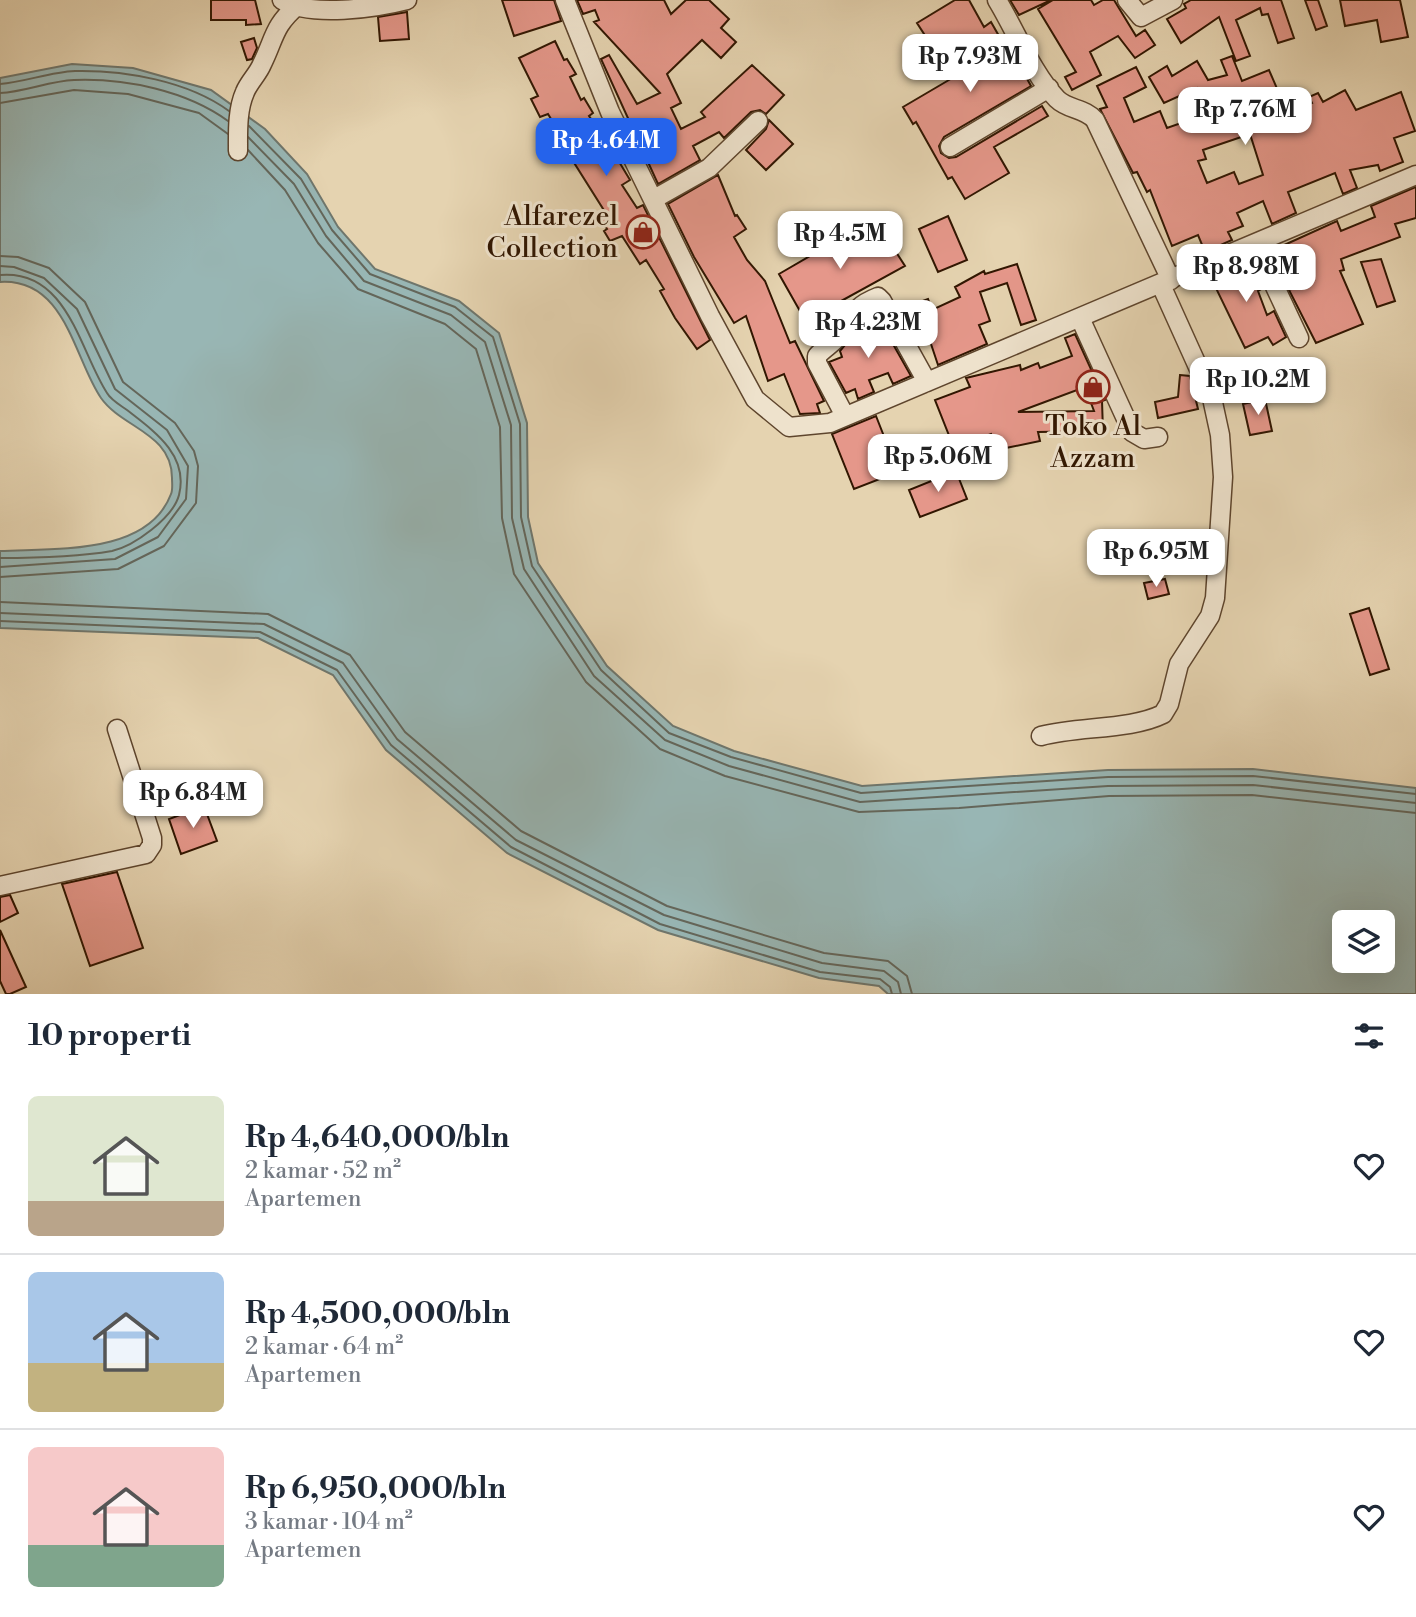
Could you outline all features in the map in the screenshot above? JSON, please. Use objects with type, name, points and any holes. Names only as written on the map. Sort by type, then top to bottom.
[{"type":"street","points":[[238,151],[239,121],[245,91],[262,65],[277,26],[290,3],[359,9],[407,0]]},
{"type":"street","points":[[565,0],[610,113],[710,316],[762,407],[789,427],[830,423],[1416,175]]},
{"type":"street","points":[[998,0],[1049,88],[1065,106],[1085,112],[1095,120],[1166,283],[1212,398],[1220,435],[1223,477],[1221,524],[1210,616],[1179,664],[1169,704],[1163,714],[1129,724],[1071,728],[1041,736]]},
{"type":"street","points":[[1127,0],[1141,17],[1173,0]]},
{"type":"street","points":[[950,147],[1049,88]]},
{"type":"street","points":[[654,199],[709,168],[758,121]]},
{"type":"street","points":[[1255,244],[1299,338]]},
{"type":"street","points":[[845,416],[817,363],[817,356],[840,334],[854,310],[863,303],[878,298],[882,301],[927,382]]},
{"type":"street","points":[[1080,318],[1127,425],[1137,436],[1158,437]]},
{"type":"street","points":[[0,886],[146,854],[152,845],[148,820],[117,729]]},
{"type":"water","points":[[72,64],[133,68],[211,90],[265,129],[307,174],[338,227],[375,269],[459,301],[499,333],[527,423],[528,517],[538,563],[607,666],[673,726],[734,751],[862,786],[1108,770],[1253,769],[1416,788],[1416,994],[888,994],[879,986],[819,978],[658,930],[507,853],[386,750],[333,675],[258,638],[0,628],[0,551],[71,548],[97,545],[121,538],[142,529],[159,514],[171,494],[172,478],[170,463],[164,451],[101,398],[75,343],[54,307],[40,293],[22,284],[0,282],[0,78]]},
{"type":"building","points":[[211,0],[255,0],[261,24],[246,25],[246,20],[211,20]]},
{"type":"building","points":[[502,0],[554,0],[561,21],[514,36]]},
{"type":"building","points":[[577,0],[664,0],[671,14],[686,0],[709,0],[729,19],[721,28],[736,42],[721,58],[702,40],[667,74],[681,103],[671,108],[681,129],[705,117],[701,112],[752,65],[784,95],[766,114],[760,110],[751,112],[724,138],[719,132],[693,146],[700,160],[658,184],[601,59],[609,55],[637,104],[660,93],[594,22],[599,20],[595,10],[583,14]]},
{"type":"building","points":[[955,0],[969,0],[984,27],[991,22],[1007,50],[1010,48],[1031,86],[944,137],[939,146],[941,153],[949,158],[956,157],[1042,106],[1048,116],[994,147],[1009,173],[965,199],[952,177],[948,179],[916,122],[913,124],[903,107],[954,77],[931,38],[928,40],[917,23]]},
{"type":"building","points":[[1010,0],[1051,0],[1019,15]]},
{"type":"building","points":[[1053,0],[1091,0],[1094,5],[1103,0],[1114,0],[1136,36],[1145,30],[1155,45],[1135,58],[1118,36],[1090,52],[1101,75],[1072,90],[1065,77],[1076,72],[1038,9]]},
{"type":"building","points":[[1191,0],[1281,0],[1294,38],[1278,43],[1268,14],[1262,15],[1260,8],[1236,20],[1250,56],[1236,61],[1219,17],[1181,43],[1167,19],[1186,8],[1184,4]]},
{"type":"building","points":[[1305,0],[1318,0],[1327,26],[1316,30]]},
{"type":"building","points":[[1340,0],[1400,0],[1408,37],[1381,42],[1377,20],[1345,26]]},
{"type":"building","points":[[407,12],[409,39],[380,41],[378,17]]},
{"type":"building","points":[[254,38],[257,48],[252,59],[247,60],[241,42]]},
{"type":"building","points":[[555,41],[564,60],[567,59],[576,74],[570,77],[581,100],[584,98],[593,113],[589,116],[620,159],[618,160],[630,180],[622,185],[637,208],[643,205],[710,340],[697,349],[675,318],[660,291],[664,289],[646,260],[640,264],[622,236],[610,241],[604,231],[607,229],[598,216],[605,212],[571,158],[565,162],[555,148],[565,142],[548,114],[540,117],[531,99],[538,96],[519,58]]},
{"type":"building","points":[[1232,56],[1242,81],[1269,70],[1287,112],[1312,103],[1309,97],[1318,93],[1323,102],[1345,90],[1356,110],[1401,92],[1415,131],[1394,138],[1403,162],[1380,171],[1378,165],[1350,170],[1357,188],[1343,194],[1335,173],[1288,192],[1296,213],[1272,224],[1263,201],[1237,213],[1243,226],[1228,232],[1232,240],[1205,252],[1198,235],[1172,246],[1150,190],[1147,192],[1137,172],[1133,173],[1100,109],[1107,107],[1097,86],[1136,67],[1146,87],[1124,98],[1134,122],[1160,111],[1167,128],[1207,114],[1197,88],[1164,103],[1149,77],[1167,66],[1172,76],[1197,61],[1208,80],[1227,75],[1221,60]],"holes":[[[1250,134],[1263,175],[1239,184],[1234,172],[1207,183],[1198,161],[1206,159],[1203,150]]]},
{"type":"building","points":[[769,120],[793,144],[766,170],[746,150],[766,129]]},
{"type":"building","points":[[718,175],[735,216],[737,215],[746,229],[734,237],[747,260],[765,281],[790,343],[795,341],[824,401],[817,404],[820,413],[800,414],[784,374],[768,381],[746,316],[734,323],[694,257],[668,204]]},
{"type":"building","points":[[1416,187],[1416,218],[1395,224],[1400,237],[1341,259],[1344,270],[1340,271],[1363,324],[1316,343],[1289,290],[1314,280],[1307,257],[1280,270],[1271,251],[1337,221],[1341,231],[1375,217],[1371,206]]},
{"type":"building","points":[[948,216],[967,260],[938,272],[919,229]]},
{"type":"building","points":[[865,218],[881,242],[887,238],[905,266],[832,306],[837,319],[823,335],[815,315],[805,320],[779,274],[822,249],[816,240],[834,229],[838,235]]},
{"type":"building","points":[[1381,259],[1395,301],[1377,307],[1361,262]]},
{"type":"building","points":[[1250,260],[1263,288],[1258,291],[1267,315],[1274,311],[1286,337],[1273,345],[1268,337],[1245,348],[1215,286],[1209,287],[1206,276]]},
{"type":"building","points":[[1017,264],[1036,320],[1021,325],[1007,283],[980,292],[990,321],[979,325],[987,344],[938,365],[925,326],[911,331],[905,318],[917,314],[914,304],[928,299],[932,310],[960,297],[955,287],[984,271],[985,274]]},
{"type":"building","points":[[880,321],[911,376],[893,384],[888,373],[869,380],[874,392],[858,399],[855,389],[846,393],[829,362],[842,357],[840,351],[857,330]]},
{"type":"building","points":[[1075,334],[1105,400],[1102,401],[1103,431],[1038,432],[1040,441],[996,450],[991,434],[954,448],[935,400],[970,387],[966,378],[1020,365],[1021,370],[1038,363],[1040,368],[1072,356],[1065,338]],"holes":[[[1085,387],[1094,411],[1018,412]]]},
{"type":"building","points":[[1246,365],[1274,368],[1272,385],[1244,383]]},
{"type":"building","points":[[1180,375],[1190,376],[1198,409],[1158,418],[1155,402],[1178,397]]},
{"type":"building","points":[[1265,399],[1272,431],[1250,435],[1243,404]]},
{"type":"building","points":[[876,416],[898,472],[854,489],[832,434]]},
{"type":"building","points":[[956,471],[967,499],[920,517],[909,490]]},
{"type":"building","points":[[1165,579],[1169,594],[1148,599],[1144,583]]},
{"type":"building","points":[[1369,608],[1389,669],[1370,675],[1350,614]]},
{"type":"building","points":[[204,806],[217,841],[181,854],[169,819]]},
{"type":"building","points":[[117,872],[143,948],[90,966],[62,884]]},
{"type":"building","points":[[10,895],[18,913],[0,922],[0,897]]},
{"type":"building","points":[[0,930],[26,987],[10,994],[6,994],[0,981]]},
{"type":"place","name":"Alfarezel Collection","points":[[643,232]]},
{"type":"place","name":"Toko Al Azzam","points":[[1093,387]]}]
